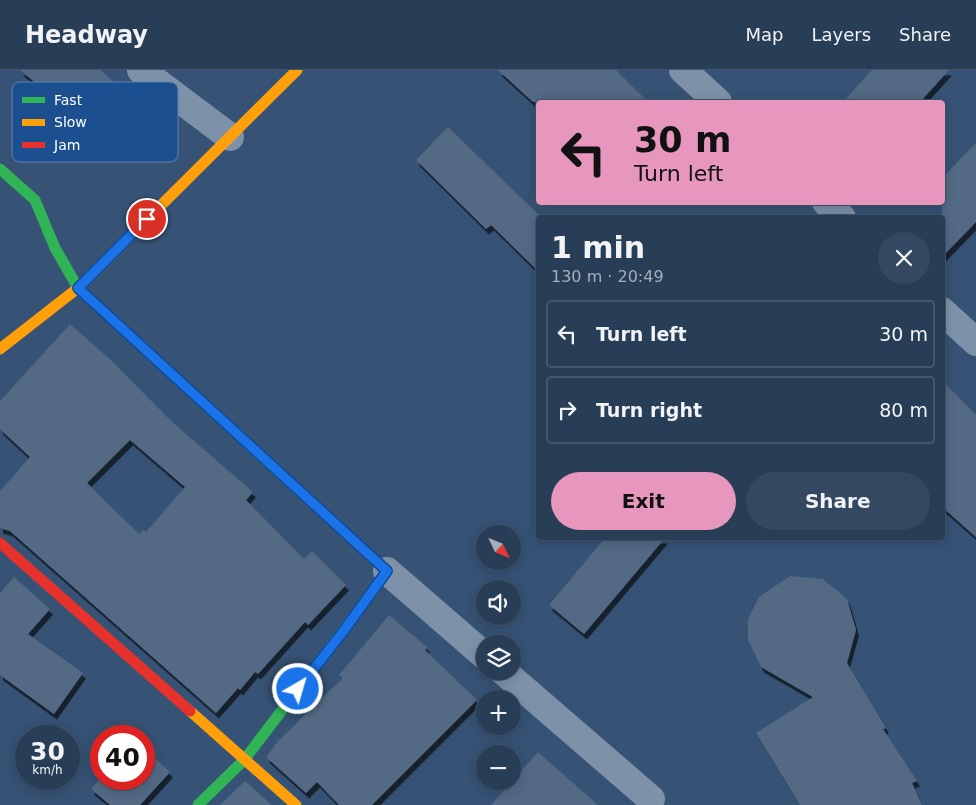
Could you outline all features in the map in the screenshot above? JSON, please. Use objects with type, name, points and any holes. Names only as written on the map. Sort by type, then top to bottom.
[{"type":"street","points":[[141,70],[157,82]]},
{"type":"street","points":[[0,349],[78,288],[297,70]]},
{"type":"street","points":[[683,70],[716,100]]},
{"type":"street","points":[[178,98],[230,137]]},
{"type":"street","points":[[0,168],[36,200],[55,248],[78,288],[387,571],[476,648]]},
{"type":"street","points":[[829,205],[839,215]]},
{"type":"street","points":[[945,314],[976,342]]},
{"type":"street","points":[[0,543],[296,805]]},
{"type":"street","points":[[198,805],[244,760],[342,633],[387,571]]},
{"type":"street","points":[[513,680],[651,800]]},
{"type":"building","points":[[20,70],[100,70],[114,82],[34,82]]},
{"type":"building","points":[[498,70],[616,70],[646,100],[536,100],[536,102],[533,102]]},
{"type":"building","points":[[872,70],[949,70],[922,100],[845,100]]},
{"type":"building","points":[[448,127],[539,215],[536,215],[536,269],[491,225],[486,229],[416,160]]},
{"type":"building","points":[[976,143],[976,222],[945,254],[945,215],[942,215],[942,205],[945,205],[945,175]]},
{"type":"building","points":[[70,324],[112,361],[171,421],[253,492],[246,500],[304,559],[312,551],[346,585],[308,625],[305,622],[258,674],[255,672],[240,690],[238,688],[216,713],[10,531],[0,528],[0,491],[30,457],[0,429],[0,401]],"holes":[[[130,440],[185,487],[146,532],[143,530],[139,534],[87,483]]]},
{"type":"building","points":[[945,383],[976,415],[976,537],[945,510]]},
{"type":"building","points":[[603,540],[663,540],[584,634],[549,605]]},
{"type":"building","points":[[790,576],[823,579],[847,599],[856,630],[847,663],[886,728],[883,729],[917,781],[912,783],[922,805],[800,805],[756,733],[813,697],[761,667],[748,640],[748,619],[759,597]]},
{"type":"building","points":[[14,577],[50,609],[28,634],[83,673],[54,714],[0,675],[0,593]]},
{"type":"building","points":[[389,615],[427,647],[425,650],[476,701],[372,805],[339,805],[317,782],[306,793],[266,757],[278,741],[343,678],[339,675]]},
{"type":"building","points":[[538,752],[598,805],[491,805],[504,790],[521,790],[521,771]]},
{"type":"building","points":[[155,758],[170,772],[155,788]]},
{"type":"building","points":[[245,781],[272,805],[220,805]]},
{"type":"building","points":[[92,790],[154,790],[140,805],[110,805]]},
{"type":"traffic: fast","points":[[0,169],[35,200],[55,248],[78,288],[298,490]]},
{"type":"traffic: fast","points":[[198,805],[244,760],[354,616]]},
{"type":"traffic: slow","points":[[0,349],[78,288],[297,70]]},
{"type":"traffic: slow","points":[[190,711],[296,805]]},
{"type":"traffic: jam","points":[[298,490],[387,571],[354,616]]},
{"type":"traffic: jam","points":[[0,543],[190,711]]},
{"type":"route","points":[[147,219],[78,288],[387,571],[298,689]]}]
